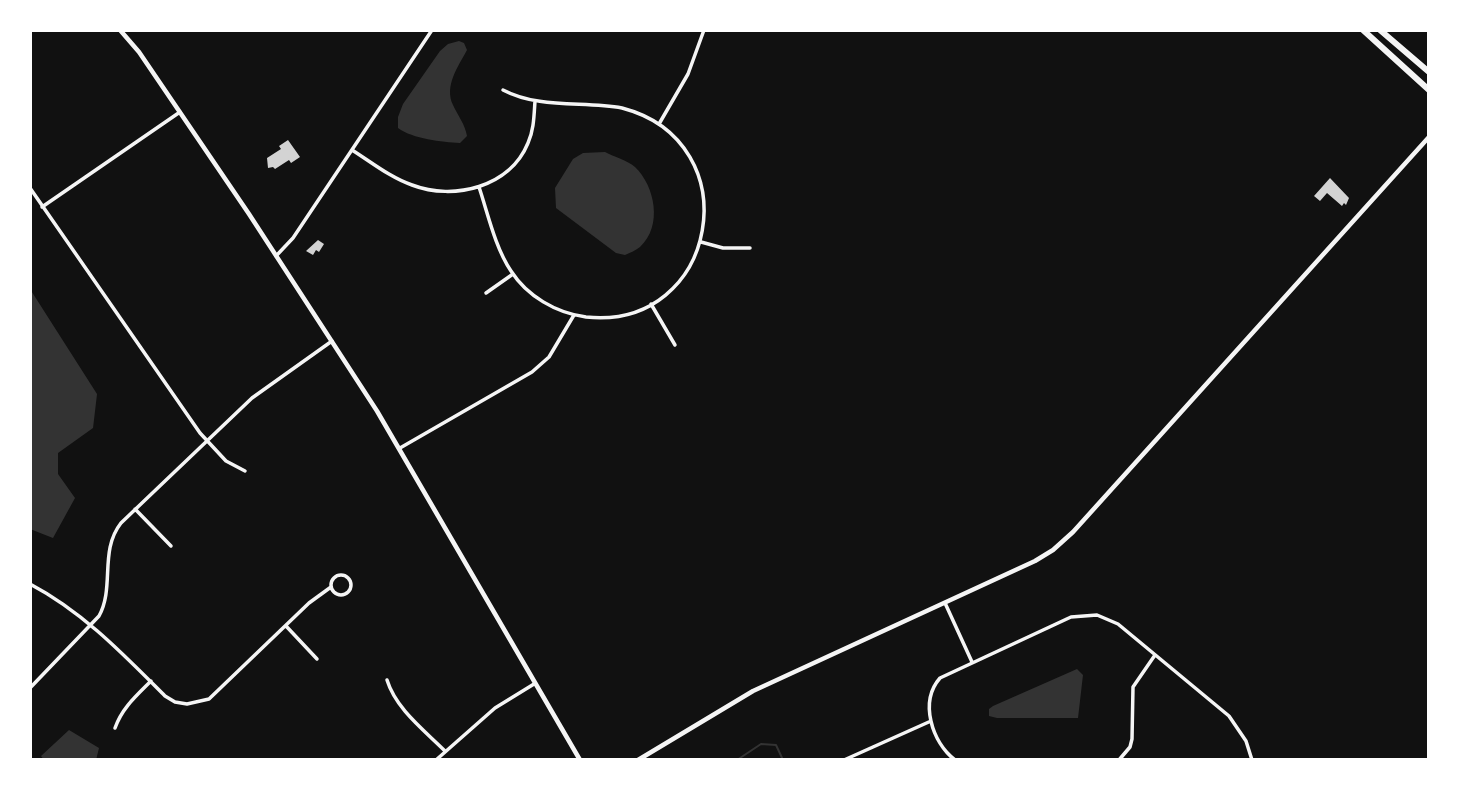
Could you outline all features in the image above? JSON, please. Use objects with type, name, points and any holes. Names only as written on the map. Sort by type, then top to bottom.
[{"type":"main road","points":[[1363,30],[1429,90]]},
{"type":"main road","points":[[1380,30],[1429,72]]},
{"type":"street","points":[[120,30],[139,52],[180,112],[400,448],[580,760]]},
{"type":"street","points":[[276,256],[293,238],[432,30]]},
{"type":"street","points":[[659,124],[688,74],[704,30]]},
{"type":"street","points":[[479,187],[498,243],[513,274],[540,300],[574,315],[600,318],[621,316],[652,304],[675,286],[690,266],[701,242],[705,212],[698,174],[687,152],[659,124],[622,108],[535,101],[503,90]]},
{"type":"street","points":[[352,150],[399,180],[421,188],[447,191],[479,187],[504,175],[524,152],[533,125],[535,101]]},
{"type":"street","points":[[43,207],[180,112]]},
{"type":"street","points":[[638,760],[753,691],[1054,550],[1429,136]]},
{"type":"street","points":[[30,188],[149,363],[206,441],[226,461],[246,471]]},
{"type":"street","points":[[701,242],[723,248],[750,248]]},
{"type":"street","points":[[486,293],[513,274]]},
{"type":"street","points":[[652,304],[674,345]]},
{"type":"street","points":[[400,448],[532,372],[549,357],[574,315]]},
{"type":"street","points":[[30,688],[99,616],[103,605],[110,542],[114,533],[135,509],[252,398],[332,341]]},
{"type":"street","points":[[135,509],[171,546]]},
{"type":"street","points":[[343,574],[351,580],[352,587],[345,595],[338,595],[331,587],[331,581],[336,576],[343,574]]},
{"type":"street","points":[[30,584],[58,600],[91,625],[175,702],[187,705],[209,699],[309,603],[331,587]]},
{"type":"street","points":[[945,603],[972,662]]},
{"type":"street","points":[[956,760],[943,745],[931,721],[929,701],[935,684],[947,673],[1060,621],[1088,614],[1112,621],[1156,654],[1229,716],[1246,741],[1252,760]]},
{"type":"street","points":[[286,626],[317,659]]},
{"type":"street","points":[[1122,759],[1132,739],[1133,687],[1156,654]]},
{"type":"street","points":[[387,680],[391,693],[415,722],[445,751]]},
{"type":"street","points":[[115,728],[126,706],[151,681]]},
{"type":"street","points":[[436,760],[495,708],[534,684]]},
{"type":"street","points":[[844,760],[931,721]]},
{"type":"shaded area","points":[[459,41],[464,43],[467,50],[453,77],[450,91],[453,105],[467,136],[460,143],[404,132],[398,128],[398,117],[403,104],[440,51],[448,44]]},
{"type":"shaded area","points":[[605,152],[635,167],[647,185],[654,206],[652,228],[647,238],[640,247],[625,255],[616,253],[556,208],[555,188],[573,159],[583,153]]},
{"type":"shaded area","points":[[30,289],[97,394],[93,428],[58,453],[58,474],[75,498],[53,538],[30,529]]},
{"type":"shaded area","points":[[1077,669],[1083,675],[1078,718],[989,716],[989,709],[993,706]]},
{"type":"shaded area","points":[[69,730],[99,748],[96,760],[44,760],[41,756]]},
{"type":"building","points":[[288,140],[300,157],[275,169],[268,168],[267,158],[281,149],[279,146]]},
{"type":"building","points":[[1330,178],[1349,198],[1346,205],[1344,203],[1342,206],[1327,193],[1320,201],[1314,196]]},
{"type":"building","points":[[318,240],[324,244],[319,252],[316,250],[313,255],[306,251]]},
{"type":"waterway","points":[[737,760],[761,744],[776,745],[783,760]]}]
